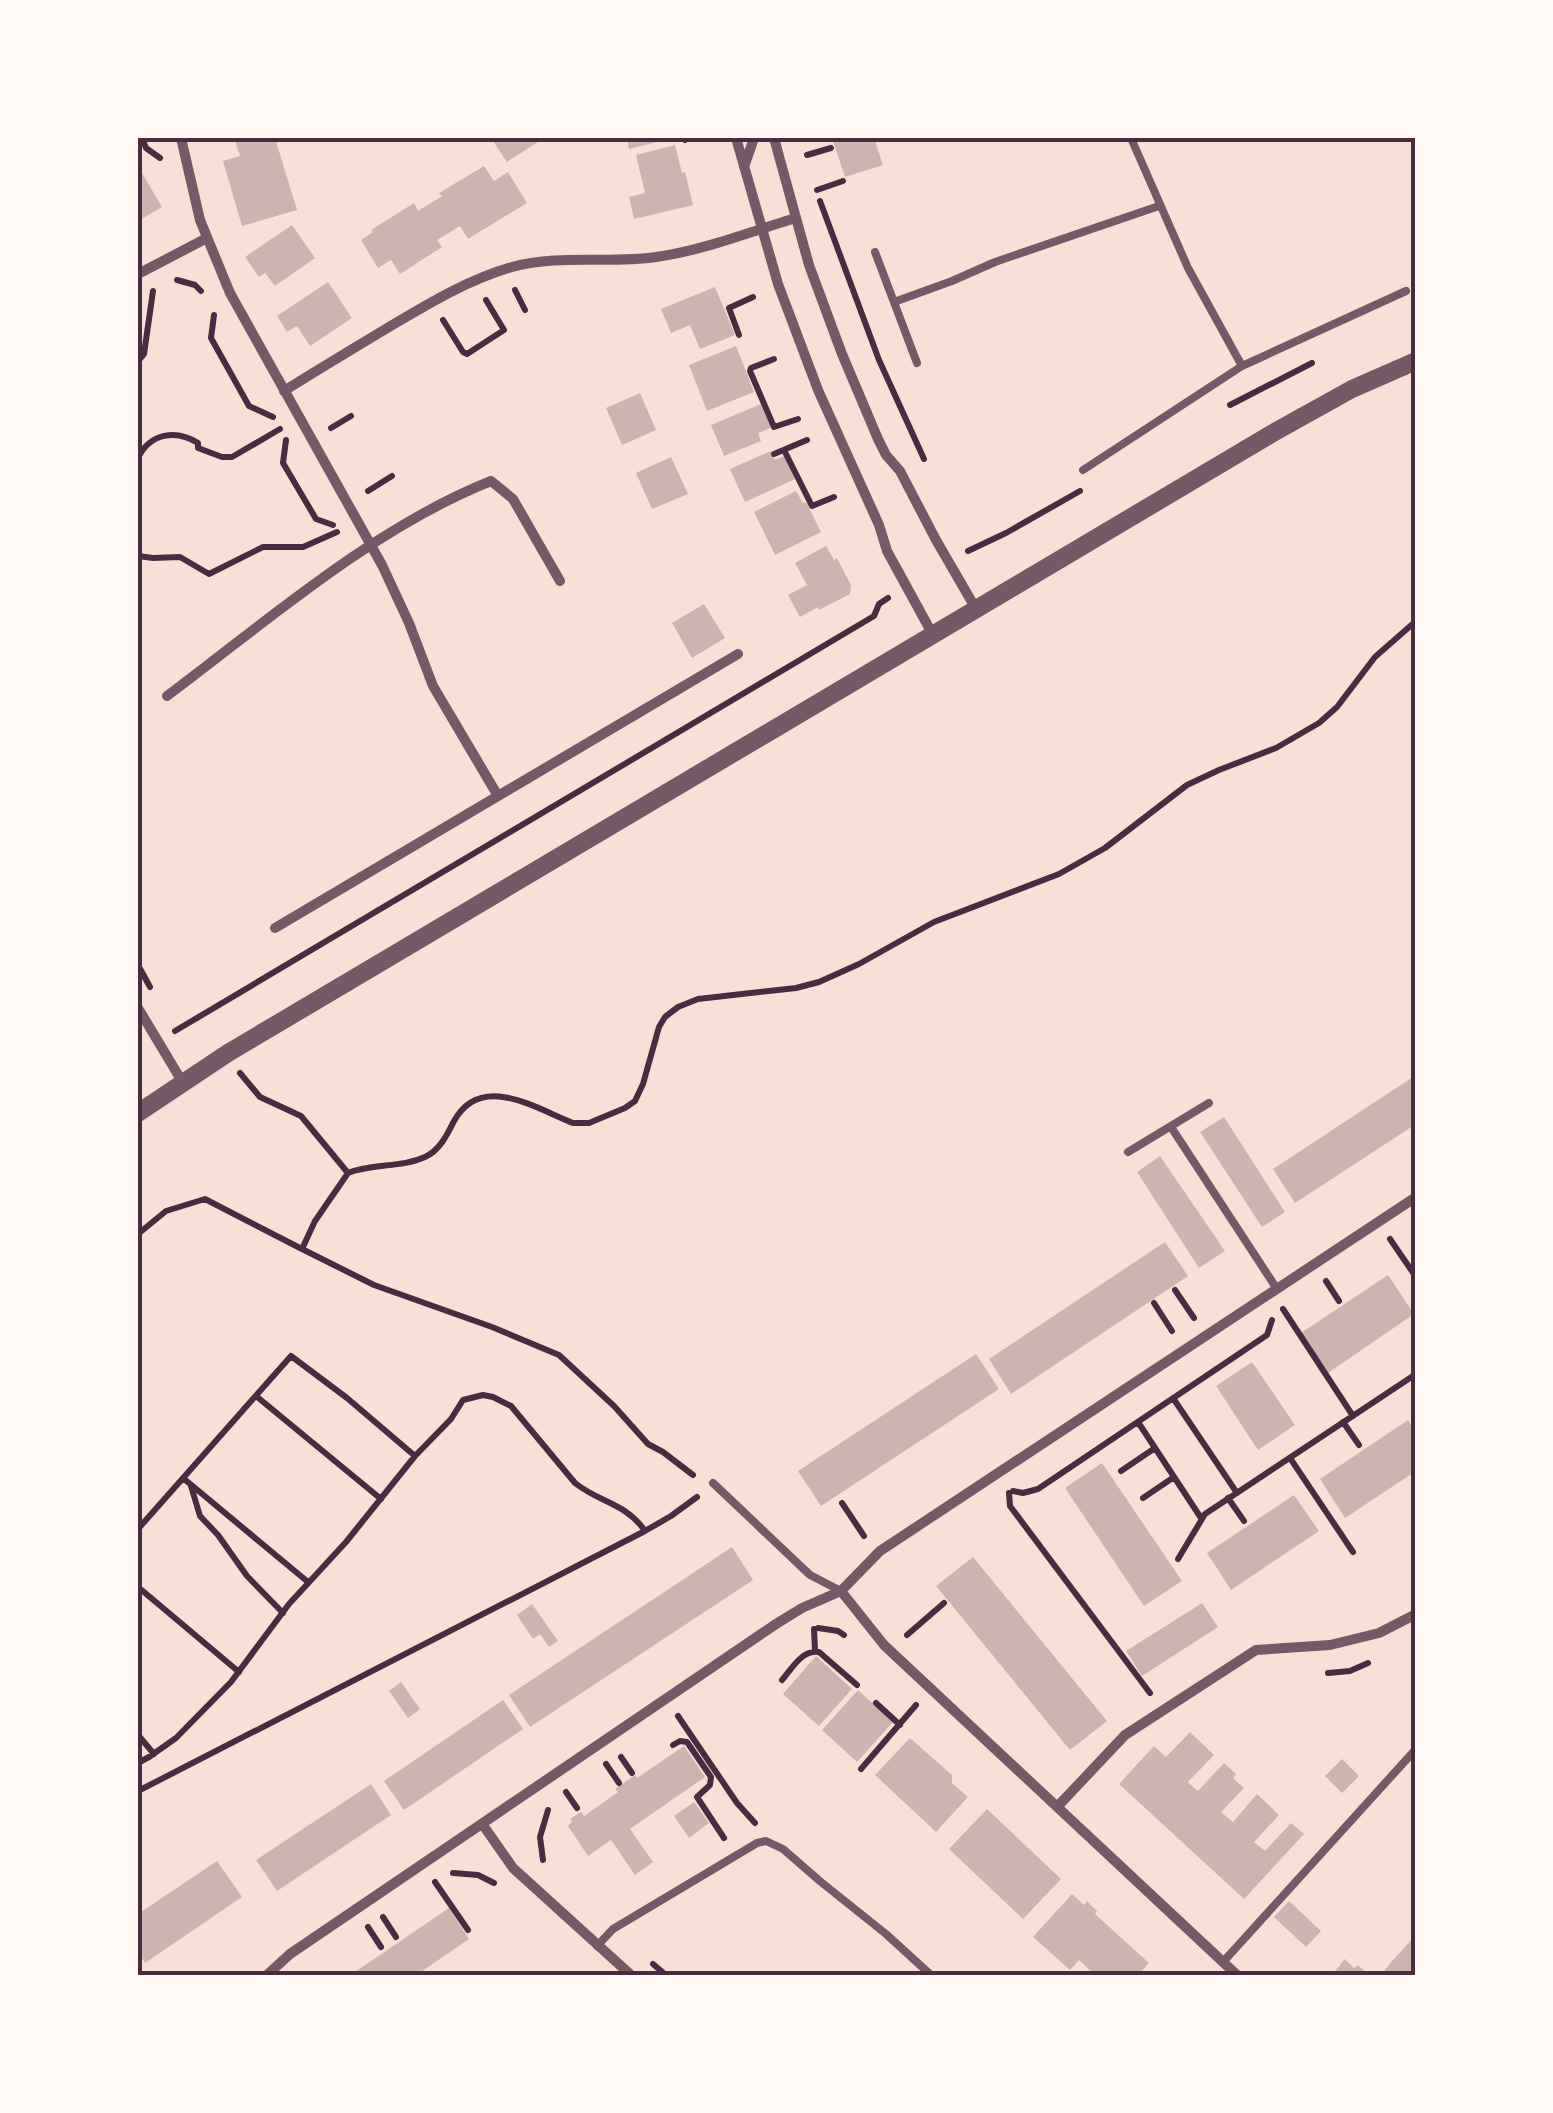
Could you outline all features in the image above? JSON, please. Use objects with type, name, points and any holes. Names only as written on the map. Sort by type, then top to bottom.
[{"type":"street","points":[[181,138],[207,238],[230,292],[402,605],[433,686],[498,796]]},
{"type":"street","points":[[736,138],[760,229],[818,390],[884,544],[933,635]]},
{"type":"street","points":[[744,168],[754,138]]},
{"type":"street","points":[[774,138],[824,306],[878,439],[900,471],[976,609]]},
{"type":"street","points":[[284,390],[428,304],[491,274],[558,260],[656,257],[796,218]]},
{"type":"street","points":[[138,274],[207,238]]},
{"type":"street","points":[[138,1113],[228,1053],[1273,432],[1352,389],[1416,361]]},
{"type":"street","points":[[167,696],[371,545],[462,492],[491,480],[513,499],[560,581]]},
{"type":"street","points":[[275,928],[738,654]]},
{"type":"street","points":[[138,1008],[183,1083]]},
{"type":"street","points":[[266,1976],[290,1954],[776,1624],[841,1591],[880,1552],[1416,1197]]},
{"type":"street","points":[[841,1591],[884,1645],[1238,1976]]},
{"type":"street","points":[[1058,1806],[1125,1735],[1256,1650],[1330,1645],[1378,1634],[1416,1614]]},
{"type":"street","points":[[483,1825],[516,1871],[632,1976]]},
{"type":"lane","points":[[1130,138],[1188,268],[1242,366]]},
{"type":"lane","points":[[894,302],[995,262],[1159,206]]},
{"type":"lane","points":[[876,252],[917,363]]},
{"type":"lane","points":[[1083,470],[1242,366],[1406,291]]},
{"type":"lane","points":[[1128,1152],[1210,1103]]},
{"type":"lane","points":[[1172,1127],[1277,1289]]},
{"type":"lane","points":[[713,1484],[810,1575],[841,1591]]},
{"type":"lane","points":[[1223,1962],[1416,1750]]},
{"type":"lane","points":[[598,1946],[612,1930],[736,1855],[770,1841],[932,1976]]},
{"type":"path","points":[[142,138],[146,148],[166,166]]},
{"type":"path","points":[[803,138],[812,172]]},
{"type":"path","points":[[808,155],[831,148]]},
{"type":"path","points":[[843,182],[817,190],[874,346],[929,469]]},
{"type":"path","points":[[138,361],[144,354],[153,288],[175,280],[195,285],[214,315],[212,340],[250,406],[272,416],[281,429],[286,442],[282,457],[316,520],[332,524],[337,532],[304,547],[263,547],[209,574],[180,557],[138,556]]},
{"type":"path","points":[[477,303],[518,287],[526,310]]},
{"type":"path","points":[[740,335],[729,308],[753,297]]},
{"type":"path","points":[[446,320],[467,354],[504,330],[486,299]]},
{"type":"path","points":[[774,358],[750,371],[774,428],[798,419]]},
{"type":"path","points":[[1220,411],[1317,361]]},
{"type":"path","points":[[138,458],[151,441],[176,434],[198,443],[198,448],[232,457],[321,404],[338,444]]},
{"type":"path","points":[[330,429],[351,416]]},
{"type":"path","points":[[774,454],[807,440]]},
{"type":"path","points":[[784,450],[812,506],[834,497]]},
{"type":"path","points":[[370,500],[366,492],[392,476]]},
{"type":"path","points":[[949,563],[1088,486]]},
{"type":"path","points":[[967,541],[977,546]]},
{"type":"path","points":[[158,1042],[874,616],[878,604],[906,587]]},
{"type":"path","points":[[302,1249],[348,1174],[428,1155],[441,1144],[471,1102],[495,1094],[576,1124],[589,1123],[625,1108],[641,1092],[658,1027],[678,1007],[698,999],[819,982],[934,922],[1060,874],[1110,845],[1180,789],[1276,748],[1319,723],[1337,707],[1384,647],[1416,622]]},
{"type":"path","points":[[237,1068],[260,1097],[301,1116],[348,1174]]},
{"type":"path","points":[[138,1234],[166,1211],[205,1199],[374,1285],[559,1356],[614,1406],[648,1444],[687,1472],[713,1484],[690,1504],[646,1531],[138,1791]]},
{"type":"path","points":[[1400,1230],[1390,1238],[1416,1277]]},
{"type":"path","points":[[1311,1289],[1325,1280],[1338,1302],[1347,1295]]},
{"type":"path","points":[[1175,1290],[1195,1319]]},
{"type":"path","points":[[998,1496],[1038,1488],[1138,1422],[1266,1336],[1273,1316],[1296,1299]]},
{"type":"path","points":[[1154,1303],[1174,1334]]},
{"type":"path","points":[[1282,1308],[1352,1416]]},
{"type":"path","points":[[138,1529],[289,1357],[347,1398],[415,1456]]},
{"type":"path","points":[[1178,1559],[1201,1518],[1416,1374]]},
{"type":"path","points":[[256,1396],[381,1498]]},
{"type":"path","points":[[138,1763],[176,1738],[239,1672],[308,1582],[451,1419],[463,1400],[493,1397],[512,1406],[580,1487],[631,1513],[646,1531]]},
{"type":"path","points":[[1173,1398],[1237,1493]]},
{"type":"path","points":[[1138,1422],[1201,1518]]},
{"type":"path","points":[[1344,1422],[1359,1445]]},
{"type":"path","points":[[1121,1472],[1155,1448]]},
{"type":"path","points":[[1290,1458],[1353,1552]]},
{"type":"path","points":[[1142,1498],[1174,1477]]},
{"type":"path","points":[[183,1478],[308,1582]]},
{"type":"path","points":[[190,1484],[200,1516],[283,1613]]},
{"type":"path","points":[[1009,1492],[1010,1506],[1161,1710]]},
{"type":"path","points":[[1228,1498],[1244,1522]]},
{"type":"path","points":[[842,1503],[865,1538]]},
{"type":"path","points":[[138,1587],[239,1672]]},
{"type":"path","points":[[915,1649],[902,1637],[944,1603]]},
{"type":"path","points":[[800,1633],[834,1630],[845,1636],[862,1619]]},
{"type":"path","points":[[814,1629],[815,1650]]},
{"type":"path","points":[[782,1680],[805,1653],[815,1650],[857,1685]]},
{"type":"path","points":[[1316,1672],[1350,1671],[1370,1661]]},
{"type":"path","points":[[876,1703],[900,1725]]},
{"type":"path","points":[[862,1769],[917,1704]]},
{"type":"path","points":[[668,1720],[678,1714],[737,1803],[761,1829],[760,1842]]},
{"type":"path","points":[[138,1735],[154,1754]]},
{"type":"path","points":[[666,1736],[673,1746],[686,1742],[711,1777],[710,1786],[697,1798],[736,1855]]},
{"type":"path","points":[[592,1772],[632,1744]]},
{"type":"path","points":[[619,1754],[632,1773]]},
{"type":"path","points":[[606,1763],[619,1783]]},
{"type":"path","points":[[546,1867],[540,1837],[546,1814],[559,1796],[578,1782]]},
{"type":"path","points":[[559,1796],[572,1806]]},
{"type":"path","points":[[424,1886],[454,1873],[470,1874],[498,1886]]},
{"type":"path","points":[[434,1880],[468,1930]]},
{"type":"path","points":[[353,1933],[381,1914],[396,1937]]},
{"type":"path","points":[[366,1924],[382,1946]]},
{"type":"path","points":[[612,1930],[667,1976]]},
{"type":"building","points":[[234,138],[275,138],[297,210],[242,226],[223,161],[240,156]]},
{"type":"building","points":[[491,138],[544,138],[507,162]]},
{"type":"building","points":[[627,138],[670,138],[670,139],[629,149]]},
{"type":"building","points":[[832,138],[874,138],[883,165],[845,177]]},
{"type":"building","points":[[675,145],[693,205],[634,219],[629,197],[645,193],[636,155]]},
{"type":"building","points":[[484,166],[494,181],[508,172],[527,203],[468,239],[460,226],[437,240],[442,247],[400,274],[391,260],[378,268],[361,240],[371,230],[414,203],[418,211],[442,196],[439,193]]},
{"type":"building","points":[[142,173],[162,207],[138,221],[138,175]]},
{"type":"building","points":[[292,225],[315,258],[275,286],[265,273],[259,277],[245,257]]},
{"type":"building","points":[[328,282],[352,318],[310,346],[297,326],[287,332],[277,316]]},
{"type":"building","points":[[715,287],[735,335],[700,349],[690,325],[671,333],[661,309]]},
{"type":"building","points":[[736,346],[754,392],[707,411],[689,365]]},
{"type":"building","points":[[640,393],[656,430],[622,445],[606,408]]},
{"type":"building","points":[[761,404],[771,428],[758,433],[761,441],[724,456],[711,425]]},
{"type":"building","points":[[771,451],[775,460],[784,456],[795,479],[745,502],[730,469]]},
{"type":"building","points":[[671,457],[688,494],[652,509],[636,473]]},
{"type":"building","points":[[796,491],[821,532],[775,555],[754,512]]},
{"type":"building","points":[[826,546],[851,585],[850,594],[800,617],[788,595],[807,585],[795,563]]},
{"type":"building","points":[[704,604],[725,638],[692,658],[672,623]]},
{"type":"building","points":[[1416,1075],[1416,1124],[1295,1203],[1273,1169]]},
{"type":"building","points":[[1224,1117],[1285,1212],[1262,1227],[1200,1132]]},
{"type":"building","points":[[1160,1156],[1225,1251],[1199,1268],[1137,1172]]},
{"type":"building","points":[[1165,1242],[1188,1276],[1011,1394],[989,1359]]},
{"type":"building","points":[[1388,1275],[1414,1314],[1328,1373],[1301,1333]]},
{"type":"building","points":[[976,1354],[999,1389],[821,1506],[798,1471]]},
{"type":"building","points":[[1252,1362],[1295,1425],[1258,1450],[1216,1386]]},
{"type":"building","points":[[1408,1420],[1416,1432],[1416,1471],[1345,1518],[1320,1479]]},
{"type":"building","points":[[1102,1463],[1182,1581],[1144,1606],[1065,1488]]},
{"type":"building","points":[[1294,1495],[1319,1531],[1231,1590],[1207,1553]]},
{"type":"building","points":[[732,1547],[753,1580],[530,1727],[509,1695]]},
{"type":"building","points":[[973,1557],[1107,1721],[1070,1750],[936,1586]]},
{"type":"building","points":[[1202,1603],[1218,1627],[1142,1676],[1126,1651]]},
{"type":"building","points":[[532,1604],[558,1641],[549,1647],[540,1634],[533,1639],[517,1615]]},
{"type":"building","points":[[816,1656],[852,1689],[819,1726],[783,1694]]},
{"type":"building","points":[[401,1682],[420,1709],[408,1718],[389,1691]]},
{"type":"building","points":[[858,1690],[893,1722],[857,1762],[822,1730]]},
{"type":"building","points":[[503,1700],[523,1729],[404,1810],[384,1781]]},
{"type":"building","points":[[1190,1732],[1214,1755],[1188,1782],[1194,1788],[1198,1791],[1224,1763],[1244,1788],[1221,1812],[1233,1822],[1257,1794],[1279,1815],[1254,1842],[1265,1851],[1291,1823],[1304,1834],[1244,1899],[1119,1784],[1154,1746],[1166,1757]]},
{"type":"building","points":[[910,1738],[952,1775],[952,1783],[968,1797],[936,1832],[875,1775]]},
{"type":"building","points":[[684,1746],[705,1777],[630,1829],[653,1862],[635,1875],[611,1840],[588,1856],[568,1826],[570,1819],[581,1812],[584,1816],[635,1775],[637,1778]]},
{"type":"building","points":[[1342,1759],[1359,1776],[1342,1793],[1325,1776]]},
{"type":"building","points":[[371,1784],[391,1815],[277,1891],[256,1860]]},
{"type":"building","points":[[694,1802],[709,1823],[689,1838],[674,1816]]},
{"type":"building","points":[[987,1809],[1061,1879],[1023,1919],[949,1849]]},
{"type":"building","points":[[217,1861],[242,1897],[145,1963],[138,1952],[138,1914]]},
{"type":"building","points":[[1072,1894],[1084,1905],[1087,1901],[1097,1911],[1095,1914],[1149,1963],[1137,1976],[1096,1976],[1079,1960],[1070,1970],[1033,1937]]},
{"type":"building","points":[[1289,1901],[1321,1931],[1306,1947],[1274,1917]]},
{"type":"building","points":[[449,1908],[469,1939],[415,1976],[349,1976]]},
{"type":"building","points":[[1416,1935],[1416,1976],[1380,1976],[1393,1960]]},
{"type":"building","points":[[1345,1959],[1354,1968],[1358,1965],[1370,1976],[1331,1976]]}]
